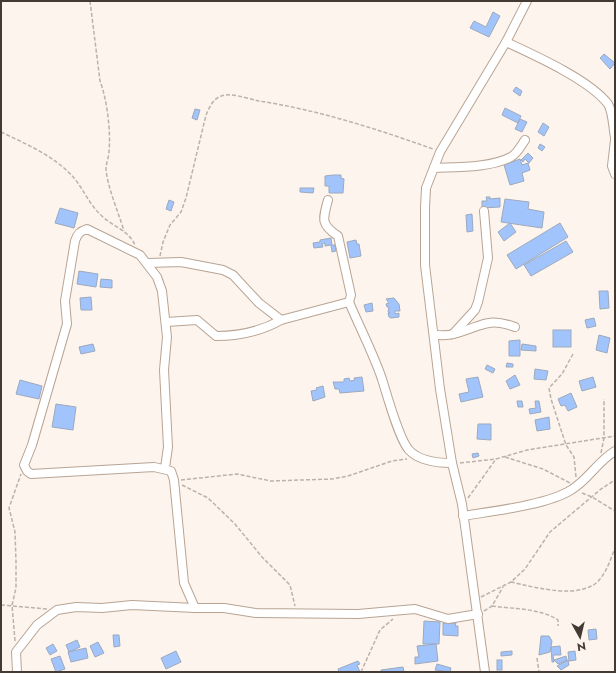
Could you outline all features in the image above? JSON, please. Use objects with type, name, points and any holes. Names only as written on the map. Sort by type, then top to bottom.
[{"type":"street","points":[[485,672],[462,504],[452,463],[425,265],[426,188],[440,152],[506,42],[528,1]]},
{"type":"street","points":[[506,42],[545,61],[585,84],[612,105],[615,138],[612,166],[615,174]]},
{"type":"street","points":[[434,168],[466,167],[493,163],[511,157],[525,140]]},
{"type":"street","points":[[328,200],[324,216],[324,224],[329,230],[338,236],[350,295],[349,302],[381,377],[404,442],[408,450],[417,457],[442,463],[452,463]]},
{"type":"street","points":[[453,334],[475,310],[478,302],[488,258],[484,211]]},
{"type":"street","points":[[164,468],[168,447],[164,370],[167,336],[162,291],[157,277],[148,263],[140,255],[87,229],[77,234],[65,301],[67,324],[32,445],[24,465],[27,471],[32,474],[164,468],[171,471],[174,480],[184,583],[195,608]]},
{"type":"street","points":[[148,263],[181,262],[223,270],[233,275],[259,304],[281,320]]},
{"type":"street","points":[[166,322],[197,320],[216,336],[235,336],[264,329],[281,320],[349,302]]},
{"type":"street","points":[[434,335],[453,334],[482,323],[505,323],[515,327]]},
{"type":"street","points":[[463,516],[554,498],[575,488],[593,469],[615,451]]},
{"type":"street","points":[[17,672],[16,652],[37,625],[57,610],[76,607],[102,608],[132,605],[224,608],[256,613],[358,614],[416,609],[448,619],[478,614]]},
{"type":"path","points":[[90,1],[109,138],[106,168],[124,231]]},
{"type":"path","points":[[159,262],[163,242],[170,225],[181,212],[186,198],[206,115],[211,104],[216,98],[226,95],[278,104],[386,132],[440,152]]},
{"type":"path","points":[[1,132],[26,143],[59,164],[73,178],[99,213],[124,231],[134,241],[140,255]]},
{"type":"path","points":[[573,354],[562,374],[549,388],[550,399],[566,445],[574,457],[575,488]]},
{"type":"path","points":[[593,469],[601,453],[604,438],[604,399]]},
{"type":"path","points":[[452,463],[496,459],[526,450],[566,445],[615,436]]},
{"type":"path","points":[[503,456],[543,469],[615,511]]},
{"type":"path","points":[[297,613],[290,585],[262,556],[235,524],[208,498],[188,489],[178,481],[237,474],[271,481],[332,480],[392,461],[417,457]]},
{"type":"path","points":[[462,504],[496,459]]},
{"type":"path","points":[[16,652],[12,605],[16,588],[15,532],[9,508],[24,465]]},
{"type":"path","points":[[476,599],[511,582],[525,569],[550,532],[601,489],[615,480]]},
{"type":"path","points":[[511,582],[547,590],[565,592],[580,590],[593,585],[600,579],[615,548]]},
{"type":"path","points":[[478,614],[492,606],[503,587]]},
{"type":"path","points":[[1,605],[57,610]]},
{"type":"path","points":[[492,606],[536,612],[552,616],[558,620],[558,626]]},
{"type":"path","points":[[361,672],[380,630],[402,610]]},
{"type":"path","points":[[538,658],[539,672]]},
{"type":"building","points":[[493,12],[500,16],[489,37],[470,28],[474,21],[486,27]]},
{"type":"building","points":[[604,54],[615,63],[610,69],[600,58]]},
{"type":"building","points":[[516,87],[522,91],[520,96],[513,91]]},
{"type":"building","points":[[505,108],[521,116],[518,123],[502,115]]},
{"type":"building","points":[[195,109],[200,110],[197,120],[192,118]]},
{"type":"building","points":[[520,119],[527,122],[522,132],[515,129]]},
{"type":"building","points":[[543,123],[549,127],[544,136],[538,132]]},
{"type":"building","points":[[540,144],[545,147],[542,151],[538,148]]},
{"type":"building","points":[[528,153],[533,158],[529,163],[525,159],[523,162],[521,160]]},
{"type":"building","points":[[520,159],[522,165],[528,163],[530,170],[522,173],[524,181],[510,185],[504,165]]},
{"type":"building","points":[[341,175],[341,178],[344,179],[343,193],[329,193],[329,186],[325,186],[325,176]]},
{"type":"building","points":[[300,188],[314,188],[313,193],[300,192]]},
{"type":"building","points":[[486,197],[490,197],[490,199],[500,198],[500,207],[482,208],[482,201],[487,201]]},
{"type":"building","points":[[505,199],[529,202],[528,209],[544,212],[542,228],[501,222]]},
{"type":"building","points":[[169,200],[174,202],[171,211],[166,209]]},
{"type":"building","points":[[60,208],[78,213],[74,228],[55,223]]},
{"type":"building","points":[[472,214],[473,231],[467,232],[466,215]]},
{"type":"building","points":[[510,223],[516,232],[504,241],[498,232]]},
{"type":"building","points":[[560,223],[568,237],[516,269],[507,255]]},
{"type":"building","points":[[331,238],[332,245],[335,245],[336,251],[332,252],[331,245],[325,246],[325,243],[322,244],[323,247],[314,248],[313,243]]},
{"type":"building","points":[[356,240],[357,244],[359,244],[361,256],[350,258],[347,242]]},
{"type":"building","points":[[566,241],[573,252],[531,276],[524,265]]},
{"type":"building","points":[[79,271],[98,274],[96,287],[77,284]]},
{"type":"building","points":[[101,279],[112,280],[112,288],[100,287]]},
{"type":"building","points":[[599,291],[608,291],[609,308],[600,309]]},
{"type":"building","points":[[91,297],[92,310],[81,310],[80,298]]},
{"type":"building","points":[[394,298],[399,304],[400,311],[395,311],[395,314],[399,313],[399,317],[391,318],[389,317],[388,313],[390,313],[388,312],[389,307],[387,307],[386,304],[389,303],[386,299]]},
{"type":"building","points":[[372,303],[373,311],[366,312],[364,305]]},
{"type":"building","points":[[594,318],[596,326],[587,328],[585,320]]},
{"type":"building","points":[[553,330],[571,330],[571,347],[553,347]]},
{"type":"building","points":[[599,335],[610,338],[607,353],[596,350]]},
{"type":"building","points":[[520,340],[520,356],[509,356],[509,341]]},
{"type":"building","points":[[93,344],[95,351],[81,354],[79,347]]},
{"type":"building","points":[[522,344],[536,346],[536,351],[521,350]]},
{"type":"building","points":[[507,363],[513,364],[513,367],[506,367]]},
{"type":"building","points":[[487,365],[495,369],[493,373],[485,369]]},
{"type":"building","points":[[535,369],[548,371],[546,380],[534,379]]},
{"type":"building","points":[[515,375],[520,385],[510,389],[506,381]]},
{"type":"building","points":[[362,377],[364,391],[340,393],[339,389],[335,389],[333,382],[344,382],[344,379],[349,378],[350,381],[355,380],[354,378]]},
{"type":"building","points":[[478,377],[483,397],[461,402],[459,394],[469,392],[466,379]]},
{"type":"building","points":[[593,377],[596,387],[582,391],[579,381]]},
{"type":"building","points":[[20,380],[42,386],[39,399],[16,394]]},
{"type":"building","points":[[323,386],[325,397],[313,401],[311,391],[317,390],[316,388]]},
{"type":"building","points":[[571,393],[577,407],[568,411],[565,405],[561,406],[558,399]]},
{"type":"building","points":[[517,401],[522,401],[523,407],[518,407]]},
{"type":"building","points":[[535,401],[539,401],[541,412],[530,414],[529,409],[536,408]]},
{"type":"building","points":[[56,404],[76,407],[73,430],[52,427]]},
{"type":"building","points":[[549,417],[550,429],[537,431],[535,420]]},
{"type":"building","points":[[478,424],[491,424],[491,440],[477,439]]},
{"type":"building","points":[[478,453],[479,456],[473,458],[472,454]]},
{"type":"building","points":[[424,621],[440,622],[439,644],[423,644]]},
{"type":"building","points":[[443,623],[456,623],[455,626],[458,626],[458,636],[443,635]]},
{"type":"building","points":[[596,629],[597,639],[589,640],[588,630]]},
{"type":"building","points":[[113,635],[119,635],[120,646],[114,647]]},
{"type":"building","points":[[541,636],[549,636],[552,641],[550,652],[539,655]]},
{"type":"building","points":[[77,640],[80,647],[69,652],[66,645]]},
{"type":"building","points":[[98,642],[104,653],[95,657],[90,646]]},
{"type":"building","points":[[53,644],[57,651],[50,655],[46,648]]},
{"type":"building","points":[[436,644],[438,661],[415,664],[415,657],[419,657],[417,646]]},
{"type":"building","points":[[560,646],[561,655],[553,655],[554,662],[552,662],[551,647]]},
{"type":"building","points":[[86,648],[88,658],[71,662],[68,652]]},
{"type":"building","points":[[176,651],[181,662],[166,669],[161,658]]},
{"type":"building","points":[[512,651],[512,655],[501,656],[501,652]]},
{"type":"building","points":[[575,651],[576,660],[569,661],[568,652]]},
{"type":"building","points":[[60,656],[65,669],[56,672],[51,659]]},
{"type":"building","points":[[566,656],[567,660],[558,664],[554,660]]},
{"type":"building","points":[[497,660],[502,660],[502,670],[497,670]]},
{"type":"building","points":[[568,660],[569,665],[561,670],[557,666]]},
{"type":"building","points":[[358,661],[360,664],[357,665],[360,672],[339,672],[338,669]]},
{"type":"building","points":[[437,664],[451,668],[450,672],[435,670]]},
{"type":"building","points":[[403,667],[404,672],[381,672],[381,670]]}]
